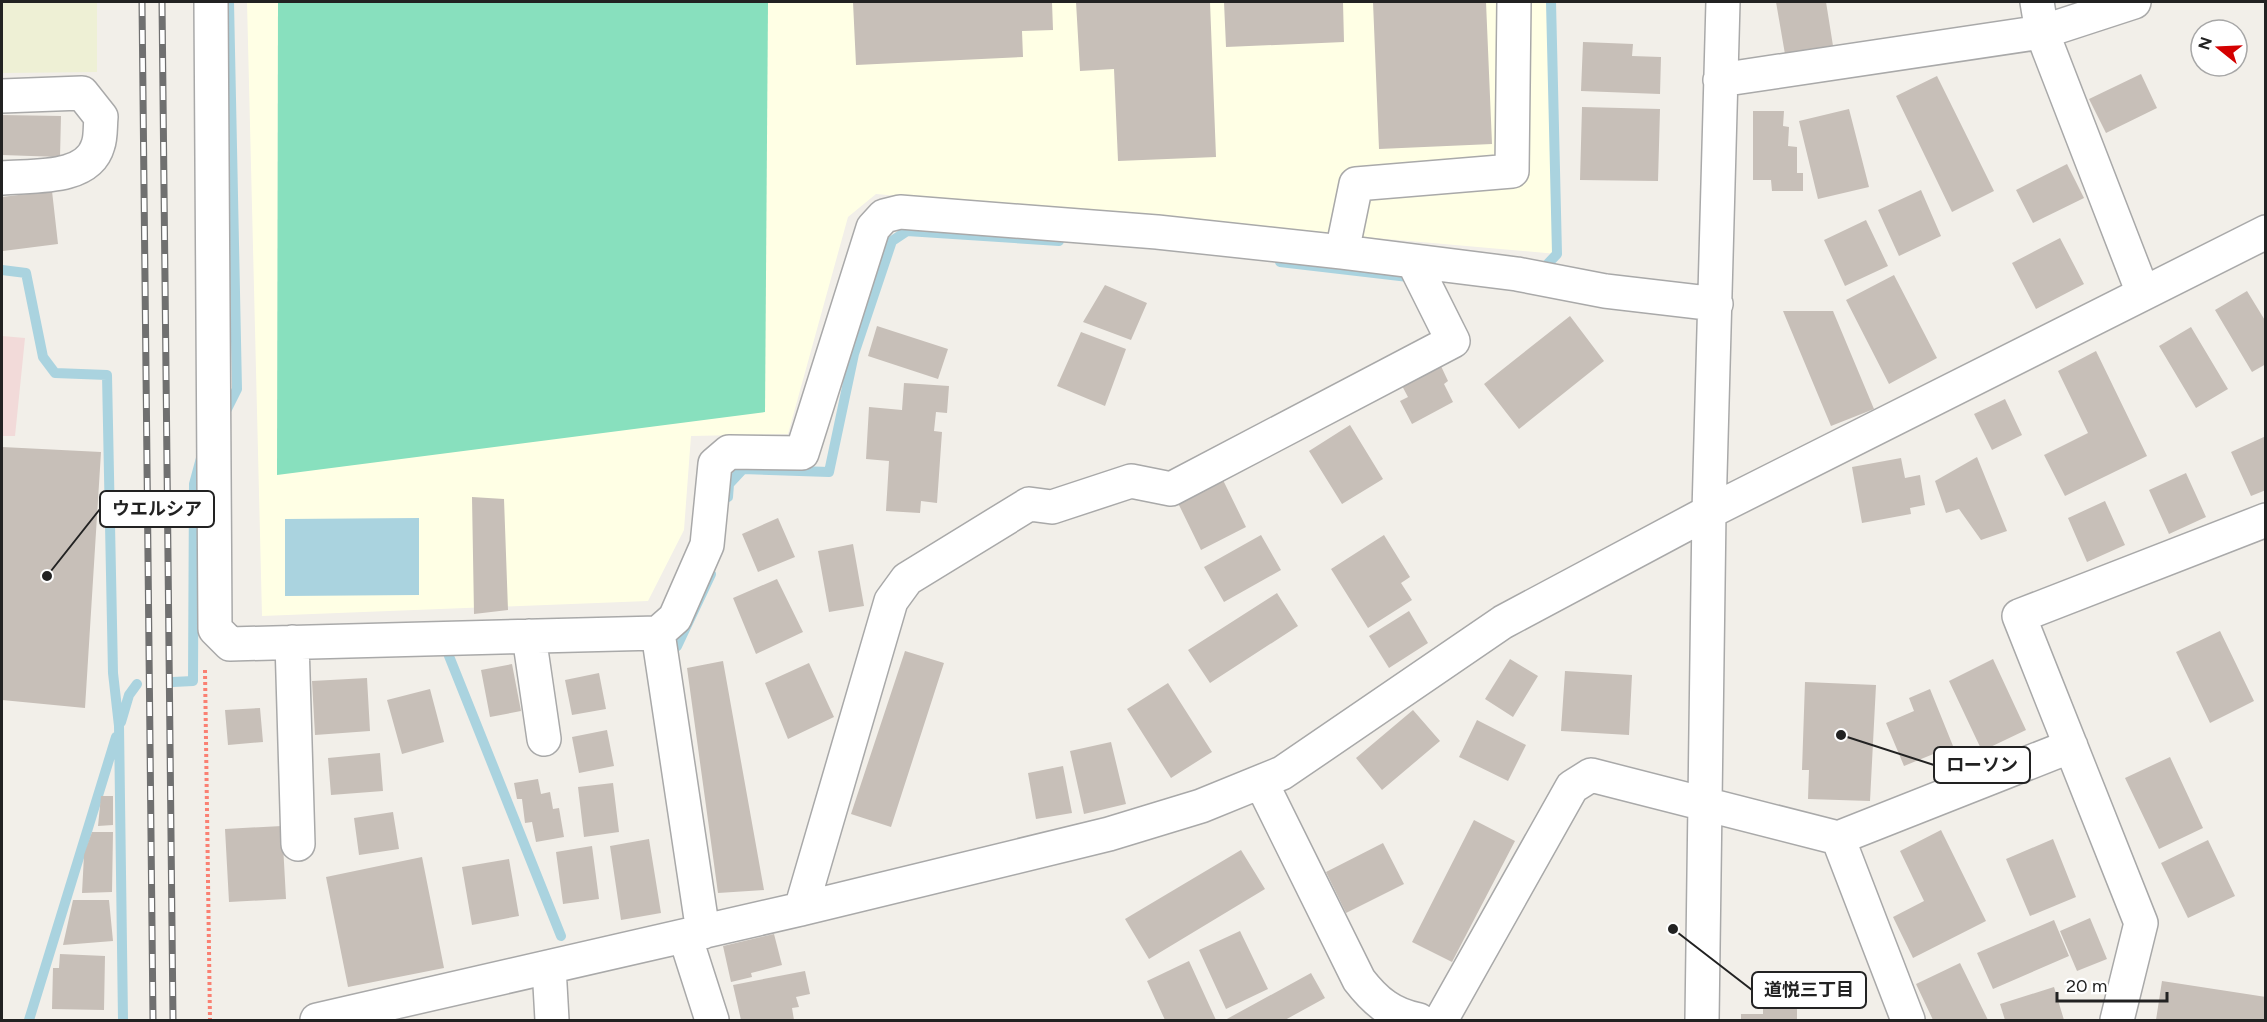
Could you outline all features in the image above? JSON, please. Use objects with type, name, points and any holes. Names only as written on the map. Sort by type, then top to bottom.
[{"type":"street","points":[[211,2],[215,629],[230,644],[292,642],[531,646],[658,633],[675,618],[707,545],[715,464],[729,452],[802,453],[873,228],[884,216],[900,212],[1157,232],[1342,252],[1517,274],[1605,291],[1716,304]]},
{"type":"street","points":[[1342,252],[1356,184],[1512,171],[1514,2]]},
{"type":"street","points":[[1702,1020],[1703,804],[1709,512],[1723,2]]},
{"type":"street","points":[[1720,80],[2040,17],[2134,2]]},
{"type":"street","points":[[2040,17],[2143,293]]},
{"type":"street","points":[[2,96],[82,93],[101,117],[98,146],[88,164],[69,171],[2,178]]},
{"type":"street","points":[[317,1020],[801,909],[1109,834],[1201,806],[1261,782],[1282,773],[1503,622],[1709,512],[2265,232]]},
{"type":"street","points":[[801,909],[891,601],[907,579],[1029,504],[1052,507],[1131,481],[1171,489],[1453,341],[1413,261]]},
{"type":"street","points":[[2117,1020],[2141,923],[2019,616],[2263,527]]},
{"type":"street","points":[[658,633],[694,934],[712,1020]]},
{"type":"street","points":[[292,642],[298,844]]},
{"type":"street","points":[[531,646],[544,739]]},
{"type":"street","points":[[1441,1020],[1572,787],[1591,775],[1838,838],[2071,746]]},
{"type":"street","points":[[1261,782],[1359,980],[1375,1001],[1402,1017],[1419,1020]]},
{"type":"street","points":[[1838,838],[1908,1020]]},
{"type":"street","points":[[549,967],[552,1020]]},
{"type":"path","points":[[210,1020],[205,660],[215,629]]},
{"type":"shaded area","points":[[2,2],[97,2],[97,72],[2,73]]},
{"type":"shaded area","points":[[247,2],[1549,2],[1557,254],[876,194],[848,217],[788,434],[691,436],[684,530],[648,601],[262,616]]},
{"type":"shaded area","points":[[2,336],[25,338],[15,436],[2,436]]},
{"type":"green space","points":[[278,2],[768,2],[765,412],[277,475]]},
{"type":"water","points":[[419,518],[419,595],[285,596],[285,519]]},
{"type":"building","points":[[853,2],[1052,2],[1053,30],[1022,31],[1023,57],[856,65]]},
{"type":"building","points":[[1076,2],[1210,2],[1216,157],[1118,161],[1114,69],[1080,71]]},
{"type":"building","points":[[1224,2],[1343,2],[1344,42],[1226,47]]},
{"type":"building","points":[[1373,2],[1486,2],[1492,144],[1379,149]]},
{"type":"building","points":[[1776,2],[1826,2],[1834,52],[1786,60]]},
{"type":"building","points":[[1583,42],[1633,44],[1632,56],[1661,57],[1660,94],[1581,91]]},
{"type":"building","points":[[2141,74],[2157,108],[2106,133],[2089,99]]},
{"type":"building","points":[[1937,76],[1994,191],[1952,212],[1896,96]]},
{"type":"building","points":[[1582,107],[1660,109],[1658,181],[1580,180]]},
{"type":"building","points":[[1849,109],[1869,187],[1818,199],[1799,121]]},
{"type":"building","points":[[1753,111],[1784,111],[1783,126],[1789,127],[1788,146],[1797,147],[1797,173],[1803,173],[1803,191],[1772,191],[1771,180],[1753,180]]},
{"type":"building","points":[[2,115],[61,116],[60,157],[2,155]]},
{"type":"building","points":[[2067,164],[2084,198],[2033,223],[2016,190]]},
{"type":"building","points":[[1921,190],[1941,236],[1899,256],[1878,210]]},
{"type":"building","points":[[52,191],[58,244],[3,251],[2,197]]},
{"type":"building","points":[[1866,220],[1888,266],[1845,286],[1824,240]]},
{"type":"building","points":[[2060,238],[2084,284],[2036,309],[2012,263]]},
{"type":"building","points":[[1894,275],[1937,358],[1889,384],[1846,300]]},
{"type":"building","points":[[1105,285],[1147,303],[1131,340],[1083,322]]},
{"type":"building","points":[[2247,291],[2266,322],[2266,364],[2252,372],[2215,310]]},
{"type":"building","points":[[1783,311],[1833,311],[1874,409],[1831,426]]},
{"type":"building","points":[[1570,316],[1604,361],[1519,429],[1484,384]]},
{"type":"building","points":[[877,326],[948,349],[938,379],[868,356]]},
{"type":"building","points":[[2191,327],[2228,389],[2196,408],[2159,346]]},
{"type":"building","points":[[1081,332],[1126,349],[1105,406],[1057,386]]},
{"type":"building","points":[[2096,351],[2147,456],[2065,496],[2044,455],[2088,433],[2058,371]]},
{"type":"building","points":[[1440,364],[1448,381],[1444,384],[1453,402],[1412,424],[1400,401],[1408,397],[1400,382]]},
{"type":"building","points":[[904,383],[949,386],[947,413],[936,412],[934,431],[942,432],[937,503],[921,501],[920,513],[886,511],[889,461],[866,459],[869,407],[902,410]]},
{"type":"building","points":[[2005,399],[2022,435],[1992,450],[1974,414]]},
{"type":"building","points":[[1350,425],[1383,479],[1342,504],[1309,451]]},
{"type":"building","points":[[2266,436],[2266,490],[2251,496],[2231,452]]},
{"type":"building","points":[[2,447],[101,452],[85,708],[2,700]]},
{"type":"building","points":[[1977,457],[2007,531],[1981,540],[1959,509],[1946,513],[1935,481]]},
{"type":"building","points":[[1901,458],[1905,478],[1920,475],[1925,505],[1910,508],[1911,514],[1862,523],[1852,467]]},
{"type":"building","points":[[2186,473],[2206,517],[2169,534],[2149,490]]},
{"type":"building","points":[[1223,480],[1246,527],[1201,550],[1178,503]]},
{"type":"building","points":[[472,497],[504,499],[508,610],[474,614]]},
{"type":"building","points":[[2105,501],[2125,545],[2087,562],[2068,518]]},
{"type":"building","points":[[778,518],[795,557],[758,572],[742,534]]},
{"type":"building","points":[[1261,535],[1281,570],[1224,602],[1204,567]]},
{"type":"building","points":[[1384,535],[1410,577],[1401,583],[1412,600],[1368,628],[1331,569]]},
{"type":"building","points":[[853,544],[864,606],[829,612],[818,551]]},
{"type":"building","points":[[777,579],[803,632],[756,654],[733,598]]},
{"type":"building","points":[[1277,593],[1298,626],[1210,683],[1188,650]]},
{"type":"building","points":[[1409,611],[1428,643],[1389,668],[1369,636]]},
{"type":"building","points":[[2220,631],[2254,701],[2210,723],[2176,652]]},
{"type":"building","points":[[905,651],[944,663],[891,827],[851,814]]},
{"type":"building","points":[[1510,659],[1538,676],[1513,717],[1485,699]]},
{"type":"building","points":[[1993,659],[2026,730],[1982,751],[1949,681]]},
{"type":"building","points":[[723,661],[764,890],[718,893],[687,668]]},
{"type":"building","points":[[809,663],[834,717],[788,739],[765,683]]},
{"type":"building","points":[[512,664],[521,711],[490,717],[481,670]]},
{"type":"building","points":[[1565,671],[1632,675],[1629,735],[1561,731]]},
{"type":"building","points":[[599,673],[606,709],[572,715],[565,680]]},
{"type":"building","points":[[367,678],[370,731],[315,735],[312,681]]},
{"type":"building","points":[[1805,682],[1876,685],[1870,801],[1808,799],[1809,770],[1802,770]]},
{"type":"building","points":[[1168,683],[1212,752],[1171,778],[1127,709]]},
{"type":"building","points":[[430,689],[444,742],[402,754],[387,700]]},
{"type":"building","points":[[1930,689],[1953,746],[1904,766],[1886,723],[1914,711],[1909,698]]},
{"type":"building","points":[[260,708],[263,742],[228,745],[225,710]]},
{"type":"building","points":[[1413,710],[1440,741],[1382,790],[1356,758]]},
{"type":"building","points":[[1477,720],[1526,745],[1508,781],[1459,757]]},
{"type":"building","points":[[607,730],[614,766],[579,773],[572,737]]},
{"type":"building","points":[[1111,742],[1126,804],[1084,814],[1070,751]]},
{"type":"building","points":[[380,753],[383,791],[331,795],[328,758]]},
{"type":"building","points":[[2170,757],[2203,828],[2159,849],[2125,778]]},
{"type":"building","points":[[1063,766],[1072,813],[1036,819],[1028,773]]},
{"type":"building","points":[[538,779],[541,794],[550,792],[553,809],[559,808],[564,837],[536,842],[532,822],[525,823],[522,799],[517,799],[514,783]]},
{"type":"building","points":[[613,783],[619,832],[584,837],[578,787]]},
{"type":"building","points":[[101,796],[113,796],[113,825],[98,826]]},
{"type":"building","points":[[393,812],[399,849],[359,855],[354,818]]},
{"type":"building","points":[[1474,820],[1515,841],[1452,962],[1412,942]]},
{"type":"building","points":[[282,826],[286,899],[229,902],[225,829]]},
{"type":"building","points":[[1941,830],[1986,921],[1913,958],[1893,917],[1924,901],[1900,851]]},
{"type":"building","points":[[92,832],[113,832],[112,892],[82,893],[84,855]]},
{"type":"building","points":[[649,839],[661,913],[621,920],[610,846]]},
{"type":"building","points":[[2053,839],[2076,897],[2030,916],[2006,859]]},
{"type":"building","points":[[2208,840],[2235,896],[2188,918],[2161,863]]},
{"type":"building","points":[[1383,843],[1404,884],[1346,913],[1326,872]]},
{"type":"building","points":[[592,846],[599,899],[563,904],[556,852]]},
{"type":"building","points":[[1241,850],[1265,889],[1149,959],[1125,919]]},
{"type":"building","points":[[422,857],[444,968],[348,987],[326,877]]},
{"type":"building","points":[[509,859],[519,916],[472,925],[462,867]]},
{"type":"building","points":[[73,900],[109,900],[113,941],[63,945]]},
{"type":"building","points":[[2090,918],[2107,959],[2077,971],[2060,931]]},
{"type":"building","points":[[2054,920],[2069,956],[1993,989],[1977,953]]},
{"type":"building","points":[[1240,931],[1268,989],[1226,1009],[1199,950]]},
{"type":"building","points":[[774,934],[782,965],[751,973],[752,977],[731,982],[723,946]]},
{"type":"building","points":[[60,954],[105,956],[104,1010],[52,1009],[53,968],[59,968]]},
{"type":"building","points":[[1189,961],[1216,1020],[1165,1020],[1147,981]]},
{"type":"building","points":[[1960,963],[1988,1020],[1933,1020],[1916,984]]},
{"type":"building","points":[[805,971],[810,994],[796,997],[799,1007],[792,1008],[794,1020],[741,1020],[733,985]]},
{"type":"building","points":[[1311,973],[1325,998],[1285,1020],[1225,1020]]},
{"type":"building","points":[[2162,981],[2266,997],[2266,1020],[2156,1020]]},
{"type":"building","points":[[2054,987],[2064,1020],[2005,1020],[2000,1004]]},
{"type":"building","points":[[1763,992],[1797,992],[1797,1020],[1741,1020],[1741,1014],[1763,1014]]},
{"type":"waterway","points":[[224,415],[237,389],[229,2]]},
{"type":"waterway","points":[[1538,274],[1557,254],[1551,2]]},
{"type":"waterway","points":[[728,497],[729,484],[743,469],[829,472],[854,354],[892,241],[907,231],[1059,241]]},
{"type":"waterway","points":[[1280,262],[1417,278]]},
{"type":"waterway","points":[[2,270],[26,273],[43,357],[55,373],[107,375],[113,673],[119,726],[123,1020]]},
{"type":"waterway","points":[[173,682],[193,681],[194,484],[201,458]]},
{"type":"waterway","points":[[664,646],[677,646],[711,574]]},
{"type":"waterway","points":[[457,651],[447,651],[561,936]]},
{"type":"waterway","points":[[121,722],[129,695],[137,684]]},
{"type":"waterway","points":[[29,1020],[116,737]]},
{"type":"railway","points":[[142,2],[153,1020]]},
{"type":"railway","points":[[162,2],[173,1020]]},
{"type":"place","name":"ウエルシア","points":[[47,576]]},
{"type":"place","name":"ローソン","points":[[1841,735]]},
{"type":"place","name":"道悦三丁目","points":[[1673,929]]}]
